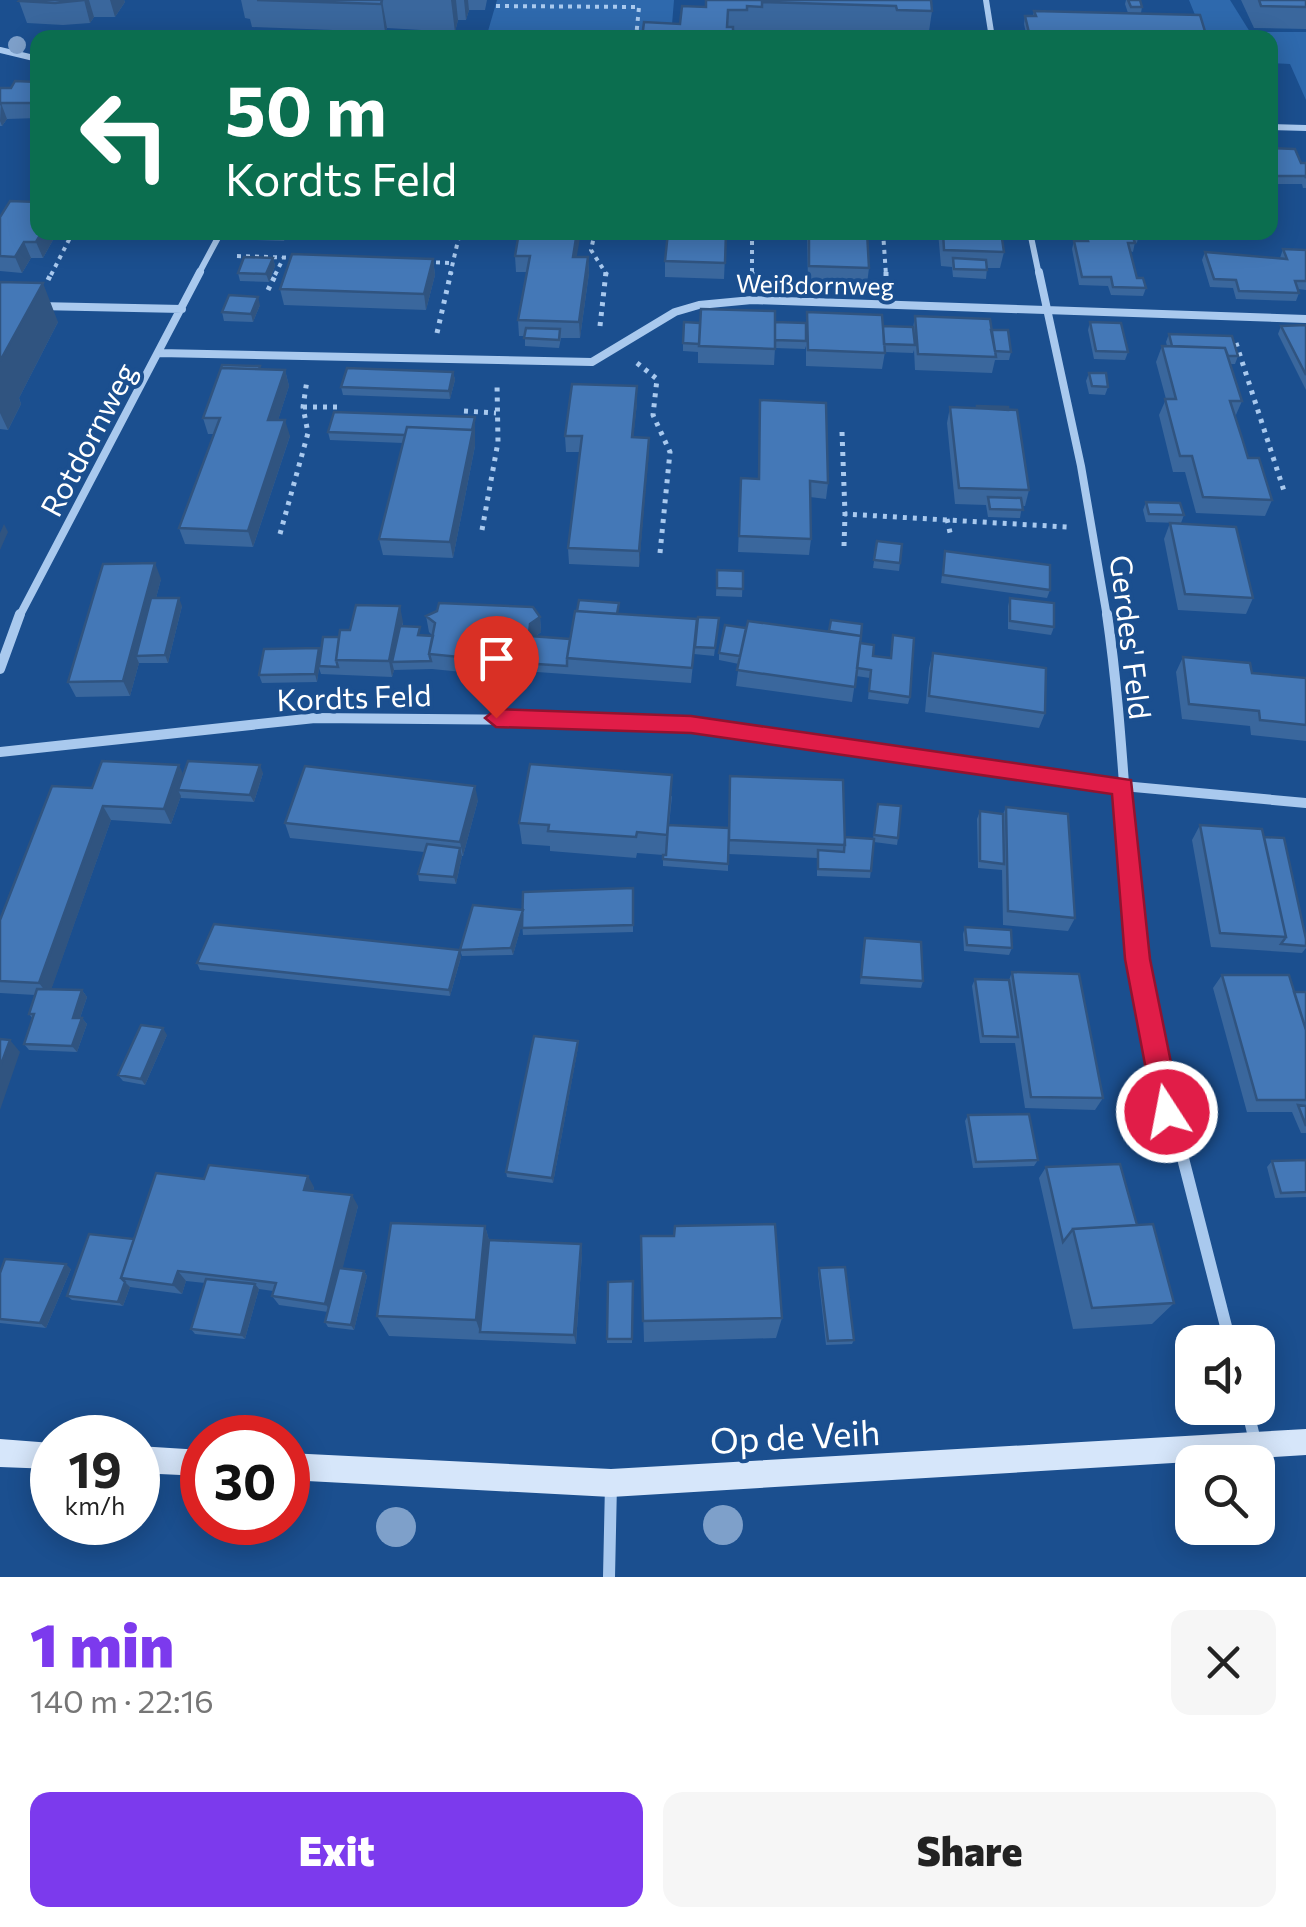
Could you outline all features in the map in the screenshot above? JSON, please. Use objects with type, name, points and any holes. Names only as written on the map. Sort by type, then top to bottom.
[{"type":"street","points":[[986,0],[991,30]]},
{"type":"street","points":[[0,50],[30,57]]},
{"type":"street","points":[[1278,126],[1306,128]]},
{"type":"street","name":"Rotdornweg","points":[[0,670],[22,609],[217,240]]},
{"type":"street","name":"Gerdes' Feld","points":[[1032,240],[1093,529],[1118,702],[1129,889],[1149,1016],[1167,1112],[1225,1325]]},
{"type":"street","name":"Weißdornweg","points":[[592,362],[675,312],[699,305],[752,300],[1306,320]]},
{"type":"street","points":[[33,306],[182,309]]},
{"type":"street","points":[[159,353],[592,362]]},
{"type":"street","name":"Kordts Feld","points":[[0,752],[315,718],[658,721],[788,736],[1122,786],[1306,803]]},
{"type":"street","name":"Op de Veih","points":[[1268,1445],[1306,1442]]},
{"type":"street","name":"Op de Veih","points":[[310,1469],[611,1483],[1175,1451]]},
{"type":"street","points":[[0,1453],[30,1455]]},
{"type":"street","points":[[610,1577],[611,1483]]},
{"type":"path","points":[[496,6],[639,7],[637,30]]},
{"type":"path","points":[[33,306],[69,240]]},
{"type":"path","points":[[432,359],[457,240]]},
{"type":"path","points":[[592,362],[606,274],[592,250],[594,240]]},
{"type":"path","points":[[752,240],[752,300]]},
{"type":"path","points":[[883,240],[888,306]]},
{"type":"path","points":[[209,255],[302,258]]},
{"type":"path","points":[[268,290],[284,257]]},
{"type":"path","points":[[414,261],[450,262]]},
{"type":"path","points":[[1228,316],[1286,494]]},
{"type":"path","points":[[618,347],[656,379],[653,415],[670,452],[660,553]]},
{"type":"path","points":[[280,534],[308,433],[302,408],[310,356]]},
{"type":"path","points":[[482,530],[498,442],[494,390],[505,360]]},
{"type":"path","points":[[302,408],[340,408]]},
{"type":"path","points":[[464,411],[496,413]]},
{"type":"path","points":[[842,432],[844,546]]},
{"type":"path","points":[[845,514],[1093,529]]},
{"type":"path","points":[[947,519],[951,537]]},
{"type":"shaded area","points":[[497,0],[674,0],[672,30],[488,30]]},
{"type":"shaded area","points":[[1189,0],[1230,0],[1249,30],[1201,30]]},
{"type":"shaded area","points":[[1278,32],[1306,32],[1306,100],[1290,64],[1278,63]]},
{"type":"building","points":[[20,0],[84,0],[55,3]]},
{"type":"building","points":[[257,0],[382,0],[381,4]]},
{"type":"building","points":[[706,0],[931,0],[932,11],[897,10],[896,6],[762,2],[762,7],[728,10],[727,27],[733,30],[643,30],[644,22],[680,24],[682,6],[706,7]]},
{"type":"building","points":[[1128,0],[1140,0],[1142,7],[1131,7]]},
{"type":"building","points":[[1259,0],[1306,0],[1306,7],[1261,6]]},
{"type":"building","points":[[1034,11],[1200,15],[1205,30],[1028,30],[1025,16],[1036,16]]},
{"type":"building","points":[[15,81],[30,82],[30,103],[0,105],[0,88],[11,88]]},
{"type":"building","points":[[1278,148],[1295,149],[1301,163],[1306,163],[1305,176],[1278,176]]},
{"type":"building","points":[[10,201],[30,202],[30,240],[36,242],[24,242],[15,257],[0,256],[0,217]]},
{"type":"building","points":[[518,240],[576,240],[573,257],[588,257],[579,322],[518,320],[530,256],[515,256]]},
{"type":"building","points":[[667,240],[726,240],[725,263],[665,261]]},
{"type":"building","points":[[809,240],[867,240],[869,268],[809,266]]},
{"type":"building","points":[[943,240],[1002,240],[1004,252],[944,250]]},
{"type":"building","points":[[1134,240],[1135,243],[1128,243],[1137,278],[1143,278],[1146,288],[1113,287],[1111,277],[1082,277],[1074,241]]},
{"type":"building","points":[[1283,249],[1306,250],[1306,281],[1295,281],[1299,293],[1239,291],[1236,280],[1214,279],[1205,252],[1287,259]]},
{"type":"building","points":[[292,254],[433,259],[424,294],[280,289]]},
{"type":"building","points":[[244,257],[273,258],[266,274],[238,273]]},
{"type":"building","points":[[953,258],[986,260],[987,270],[954,269]]},
{"type":"building","points":[[0,282],[43,283],[0,361]]},
{"type":"building","points":[[229,295],[258,297],[251,314],[222,312]]},
{"type":"building","points":[[701,309],[775,311],[775,349],[699,346]]},
{"type":"building","points":[[807,312],[882,315],[885,353],[808,350]]},
{"type":"building","points":[[915,316],[990,319],[996,357],[918,354]]},
{"type":"building","points":[[684,322],[700,323],[699,344],[683,343]]},
{"type":"building","points":[[775,322],[806,323],[806,341],[775,340]]},
{"type":"building","points":[[1090,322],[1121,323],[1128,352],[1096,351]]},
{"type":"building","points":[[1306,325],[1306,375],[1281,326]]},
{"type":"building","points":[[883,326],[913,327],[915,345],[884,344]]},
{"type":"building","points":[[526,328],[560,329],[559,340],[524,338]]},
{"type":"building","points":[[991,330],[1008,330],[1011,352],[995,351]]},
{"type":"building","points":[[1169,334],[1232,336],[1238,356],[1228,356],[1225,348],[1172,346]]},
{"type":"building","points":[[1162,346],[1225,348],[1242,401],[1230,401],[1248,458],[1259,458],[1272,500],[1203,497],[1192,456],[1180,456],[1165,399],[1176,399]]},
{"type":"building","points":[[222,365],[260,366],[221,368]]},
{"type":"building","points":[[221,368],[285,370],[268,420],[285,420],[248,531],[179,528],[220,418],[203,418]]},
{"type":"building","points":[[347,368],[453,372],[449,391],[341,387]]},
{"type":"building","points":[[1089,373],[1106,373],[1108,387],[1092,386]]},
{"type":"building","points":[[572,384],[637,386],[632,437],[649,438],[639,551],[568,548],[582,436],[565,436]]},
{"type":"building","points":[[760,400],[826,403],[828,483],[810,481],[811,539],[739,536],[741,478],[759,479]]},
{"type":"building","points":[[950,407],[1017,410],[1029,490],[959,488]]},
{"type":"building","points":[[1008,407],[1008,410],[977,408]]},
{"type":"building","points":[[334,412],[475,417],[472,430],[407,427],[405,435],[328,432]]},
{"type":"building","points":[[407,427],[473,430],[450,542],[379,539]]},
{"type":"building","points":[[988,497],[1021,498],[1023,510],[990,509]]},
{"type":"building","points":[[1146,502],[1180,503],[1184,515],[1149,514]]},
{"type":"building","points":[[1170,523],[1236,527],[1253,598],[1185,594]]},
{"type":"building","points":[[877,541],[902,544],[900,563],[874,560]]},
{"type":"building","points":[[945,551],[1050,565],[1050,590],[943,575]]},
{"type":"building","points":[[155,563],[123,681],[68,682],[103,564]]},
{"type":"building","points":[[717,570],[743,571],[743,589],[717,588]]},
{"type":"building","points":[[151,598],[179,598],[165,655],[136,656]]},
{"type":"building","points":[[1010,598],[1054,603],[1054,627],[1010,621]]},
{"type":"building","points":[[579,600],[619,603],[617,614],[577,611]]},
{"type":"building","points":[[439,603],[533,607],[540,617],[530,624],[529,634],[524,633],[520,663],[429,654],[435,623],[426,616],[437,611]]},
{"type":"building","points":[[356,605],[400,606],[389,661],[336,660],[340,630],[350,630]]},
{"type":"building","points":[[575,611],[697,619],[692,668],[567,658]]},
{"type":"building","points":[[698,617],[719,618],[715,648],[695,647]]},
{"type":"building","points":[[831,620],[862,624],[861,636],[829,631]]},
{"type":"building","points":[[748,621],[861,636],[855,687],[737,670]]},
{"type":"building","points":[[725,625],[746,628],[740,656],[719,653]]},
{"type":"building","points":[[400,626],[420,627],[418,635],[433,636],[431,661],[392,662]]},
{"type":"building","points":[[893,635],[914,638],[910,697],[869,691],[871,670],[857,668],[860,643],[874,645],[873,656],[891,658]]},
{"type":"building","points":[[530,636],[570,639],[567,666],[522,663],[524,641],[530,641]]},
{"type":"building","points":[[323,637],[339,637],[338,667],[319,666]]},
{"type":"building","points":[[319,648],[315,674],[259,675],[264,649]]},
{"type":"building","points":[[933,653],[1046,668],[1045,713],[929,696]]},
{"type":"building","points":[[1183,657],[1250,663],[1252,673],[1306,678],[1306,725],[1260,720],[1259,711],[1189,704]]},
{"type":"building","points":[[102,761],[179,765],[164,809],[103,806],[39,983],[0,981],[0,920],[52,786],[92,788]]},
{"type":"building","points":[[188,761],[260,765],[250,795],[178,790]]},
{"type":"building","points":[[530,764],[672,775],[667,835],[637,832],[636,837],[548,831],[549,825],[519,823]]},
{"type":"building","points":[[305,766],[475,786],[460,842],[285,823]]},
{"type":"building","points":[[730,776],[843,780],[845,845],[729,840]]},
{"type":"building","points":[[878,804],[901,806],[898,838],[874,835]]},
{"type":"building","points":[[1006,807],[1068,814],[1075,918],[1008,911]]},
{"type":"building","points":[[980,811],[1003,814],[1004,864],[980,861]]},
{"type":"building","points":[[668,825],[729,828],[728,864],[663,859]]},
{"type":"building","points":[[1200,825],[1262,829],[1286,937],[1220,933]]},
{"type":"building","points":[[845,837],[874,839],[871,871],[818,869],[818,850],[844,852]]},
{"type":"building","points":[[1264,837],[1284,838],[1306,946],[1281,944],[1286,937]]},
{"type":"building","points":[[427,844],[460,848],[454,877],[418,874]]},
{"type":"building","points":[[633,888],[633,925],[522,928],[523,892]]},
{"type":"building","points":[[473,905],[523,910],[511,948],[460,950]]},
{"type":"building","points":[[214,924],[460,950],[449,990],[197,963]]},
{"type":"building","points":[[965,927],[1011,930],[1012,948],[967,945]]},
{"type":"building","points":[[865,938],[921,942],[923,981],[861,977]]},
{"type":"building","points":[[1012,972],[1079,974],[1103,1098],[1031,1097]]},
{"type":"building","points":[[1222,975],[1289,975],[1306,1030],[1306,1100],[1257,1100]]},
{"type":"building","points":[[975,979],[1009,980],[1018,1037],[983,1036]]},
{"type":"building","points":[[37,989],[82,990],[73,1018],[82,1018],[72,1046],[24,1044]]},
{"type":"building","points":[[1294,992],[1306,992],[1306,1030]]},
{"type":"building","points":[[141,1025],[163,1028],[141,1079],[118,1075]]},
{"type":"building","points":[[534,1036],[578,1041],[552,1178],[506,1172]]},
{"type":"building","points":[[0,1039],[10,1040],[0,1067]]},
{"type":"building","points":[[1298,1105],[1306,1106],[1306,1126]]},
{"type":"building","points":[[1029,1114],[1038,1160],[976,1162],[968,1115]]},
{"type":"building","points":[[1306,1160],[1306,1192],[1281,1193],[1272,1161]]},
{"type":"building","points":[[1120,1164],[1137,1225],[1073,1229],[1063,1242],[1046,1167]]},
{"type":"building","points":[[209,1165],[308,1176],[304,1190],[352,1195],[325,1304],[272,1296],[276,1283],[178,1271],[173,1285],[121,1278],[156,1173],[204,1179]]},
{"type":"building","points":[[391,1223],[485,1226],[476,1320],[377,1316]]},
{"type":"building","points":[[775,1224],[782,1318],[643,1321],[641,1236],[674,1236],[675,1226]]},
{"type":"building","points":[[1153,1224],[1174,1303],[1092,1308],[1073,1229]]},
{"type":"building","points":[[89,1234],[134,1239],[118,1302],[67,1296]]},
{"type":"building","points":[[489,1240],[581,1244],[574,1335],[480,1332]]},
{"type":"building","points":[[5,1259],[66,1264],[40,1323],[0,1319],[0,1273]]},
{"type":"building","points":[[845,1267],[854,1340],[828,1341],[819,1268]]},
{"type":"building","points":[[339,1268],[364,1271],[351,1325],[325,1322]]},
{"type":"building","points":[[206,1279],[255,1284],[241,1335],[191,1329]]},
{"type":"building","points":[[633,1281],[632,1339],[607,1339],[608,1282]]},
{"type":"route","points":[[496,718],[658,721],[788,736],[1122,786],[1138,959],[1167,1112]]}]
